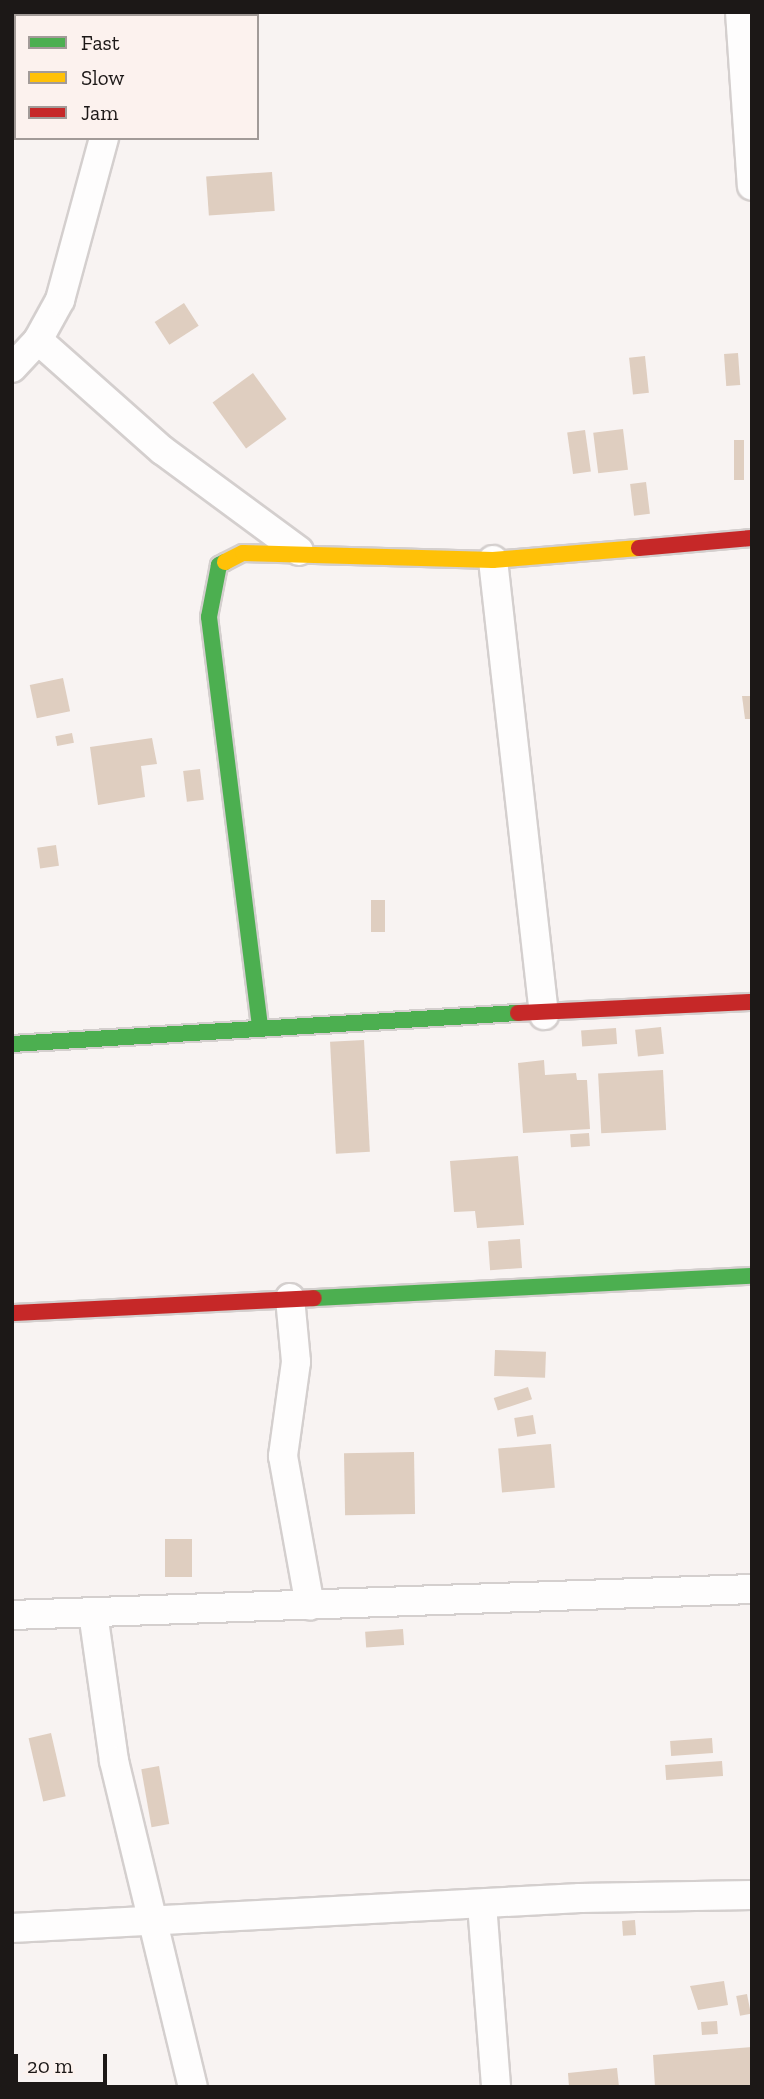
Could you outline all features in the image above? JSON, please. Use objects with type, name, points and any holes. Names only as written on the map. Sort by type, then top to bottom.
[{"type":"street","points":[[740,12],[752,186]]},
{"type":"street","points":[[12,368],[38,340],[60,300],[103,140]]},
{"type":"street","points":[[38,340],[162,450],[299,551]]},
{"type":"street","points":[[260,1026],[208,595],[212,577],[228,558],[299,551],[493,560],[752,538]]},
{"type":"street","points":[[493,560],[544,1015]]},
{"type":"street","points":[[12,1044],[260,1026],[544,1015],[752,1002]]},
{"type":"street","points":[[12,1313],[752,1276]]},
{"type":"street","points":[[290,1298],[296,1362],[283,1456],[310,1606]]},
{"type":"street","points":[[12,1615],[752,1589]]},
{"type":"street","points":[[93,1613],[114,1761],[193,2087]]},
{"type":"street","points":[[12,1928],[482,1904],[752,1895]]},
{"type":"street","points":[[482,1904],[496,2087]]},
{"type":"building","points":[[272,172],[275,211],[209,216],[206,177]]},
{"type":"building","points":[[184,303],[199,326],[169,345],[155,322]]},
{"type":"building","points":[[738,353],[740,385],[726,386],[724,354]]},
{"type":"building","points":[[645,356],[649,393],[633,394],[629,358]]},
{"type":"building","points":[[253,373],[287,419],[246,449],[213,402]]},
{"type":"building","points":[[623,429],[628,470],[598,473],[593,433]]},
{"type":"building","points":[[585,430],[591,472],[573,474],[567,433]]},
{"type":"building","points":[[734,440],[744,440],[744,480],[734,480]]},
{"type":"building","points":[[646,482],[650,514],[634,516],[630,484]]},
{"type":"building","points":[[63,678],[70,711],[37,718],[30,685]]},
{"type":"building","points":[[742,696],[752,696],[752,719],[745,719]]},
{"type":"building","points":[[72,733],[74,743],[57,746],[55,736]]},
{"type":"building","points":[[152,738],[157,764],[141,766],[145,797],[98,805],[90,747]]},
{"type":"building","points":[[200,769],[204,800],[187,802],[183,771]]},
{"type":"building","points":[[56,845],[59,866],[40,868],[37,848]]},
{"type":"building","points":[[371,900],[385,900],[385,932],[371,932]]},
{"type":"building","points":[[661,1027],[664,1054],[638,1057],[635,1030]]},
{"type":"building","points":[[616,1028],[617,1044],[582,1046],[581,1030]]},
{"type":"building","points":[[364,1040],[370,1152],[336,1154],[330,1042]]},
{"type":"building","points":[[544,1060],[545,1075],[576,1073],[577,1080],[587,1080],[590,1129],[523,1133],[518,1063]]},
{"type":"building","points":[[663,1070],[666,1130],[601,1133],[598,1073]]},
{"type":"building","points":[[589,1133],[590,1146],[571,1147],[570,1134]]},
{"type":"building","points":[[518,1156],[524,1225],[477,1228],[475,1211],[454,1212],[450,1161]]},
{"type":"building","points":[[520,1239],[522,1268],[490,1270],[488,1241]]},
{"type":"building","points":[[495,1350],[546,1352],[545,1378],[494,1376]]},
{"type":"building","points":[[528,1387],[532,1399],[498,1410],[494,1398]]},
{"type":"building","points":[[533,1415],[536,1434],[517,1437],[514,1418]]},
{"type":"building","points":[[551,1444],[555,1488],[502,1492],[498,1449]]},
{"type":"building","points":[[414,1452],[415,1514],[345,1515],[344,1453]]},
{"type":"building","points":[[165,1539],[192,1539],[192,1577],[165,1577]]},
{"type":"building","points":[[403,1629],[404,1645],[366,1648],[365,1632]]},
{"type":"building","points":[[51,1733],[66,1796],[43,1802],[29,1738]]},
{"type":"building","points":[[712,1738],[713,1753],[671,1756],[670,1741]]},
{"type":"building","points":[[722,1761],[723,1776],[666,1780],[665,1765]]},
{"type":"building","points":[[159,1766],[169,1824],[152,1827],[141,1769]]},
{"type":"building","points":[[635,1920],[636,1935],[623,1936],[622,1921]]},
{"type":"building","points":[[724,1981],[728,2005],[698,2010],[690,1986]]},
{"type":"building","points":[[747,1994],[751,2014],[740,2016],[736,1996]]},
{"type":"building","points":[[717,2021],[718,2034],[702,2035],[701,2022]]},
{"type":"building","points":[[752,2047],[752,2087],[655,2087],[653,2055]]},
{"type":"building","points":[[617,2068],[619,2087],[569,2087],[568,2073]]},
{"type":"traffic: fast","points":[[225,562],[219,565],[209,617],[260,1026]]},
{"type":"traffic: fast","points":[[12,1044],[518,1013]]},
{"type":"traffic: fast","points":[[314,1298],[752,1276]]},
{"type":"traffic: slow","points":[[225,562],[243,553],[493,560],[639,548]]},
{"type":"traffic: jam","points":[[639,548],[752,538]]},
{"type":"traffic: jam","points":[[518,1013],[752,1002]]},
{"type":"traffic: jam","points":[[12,1313],[314,1298]]}]
